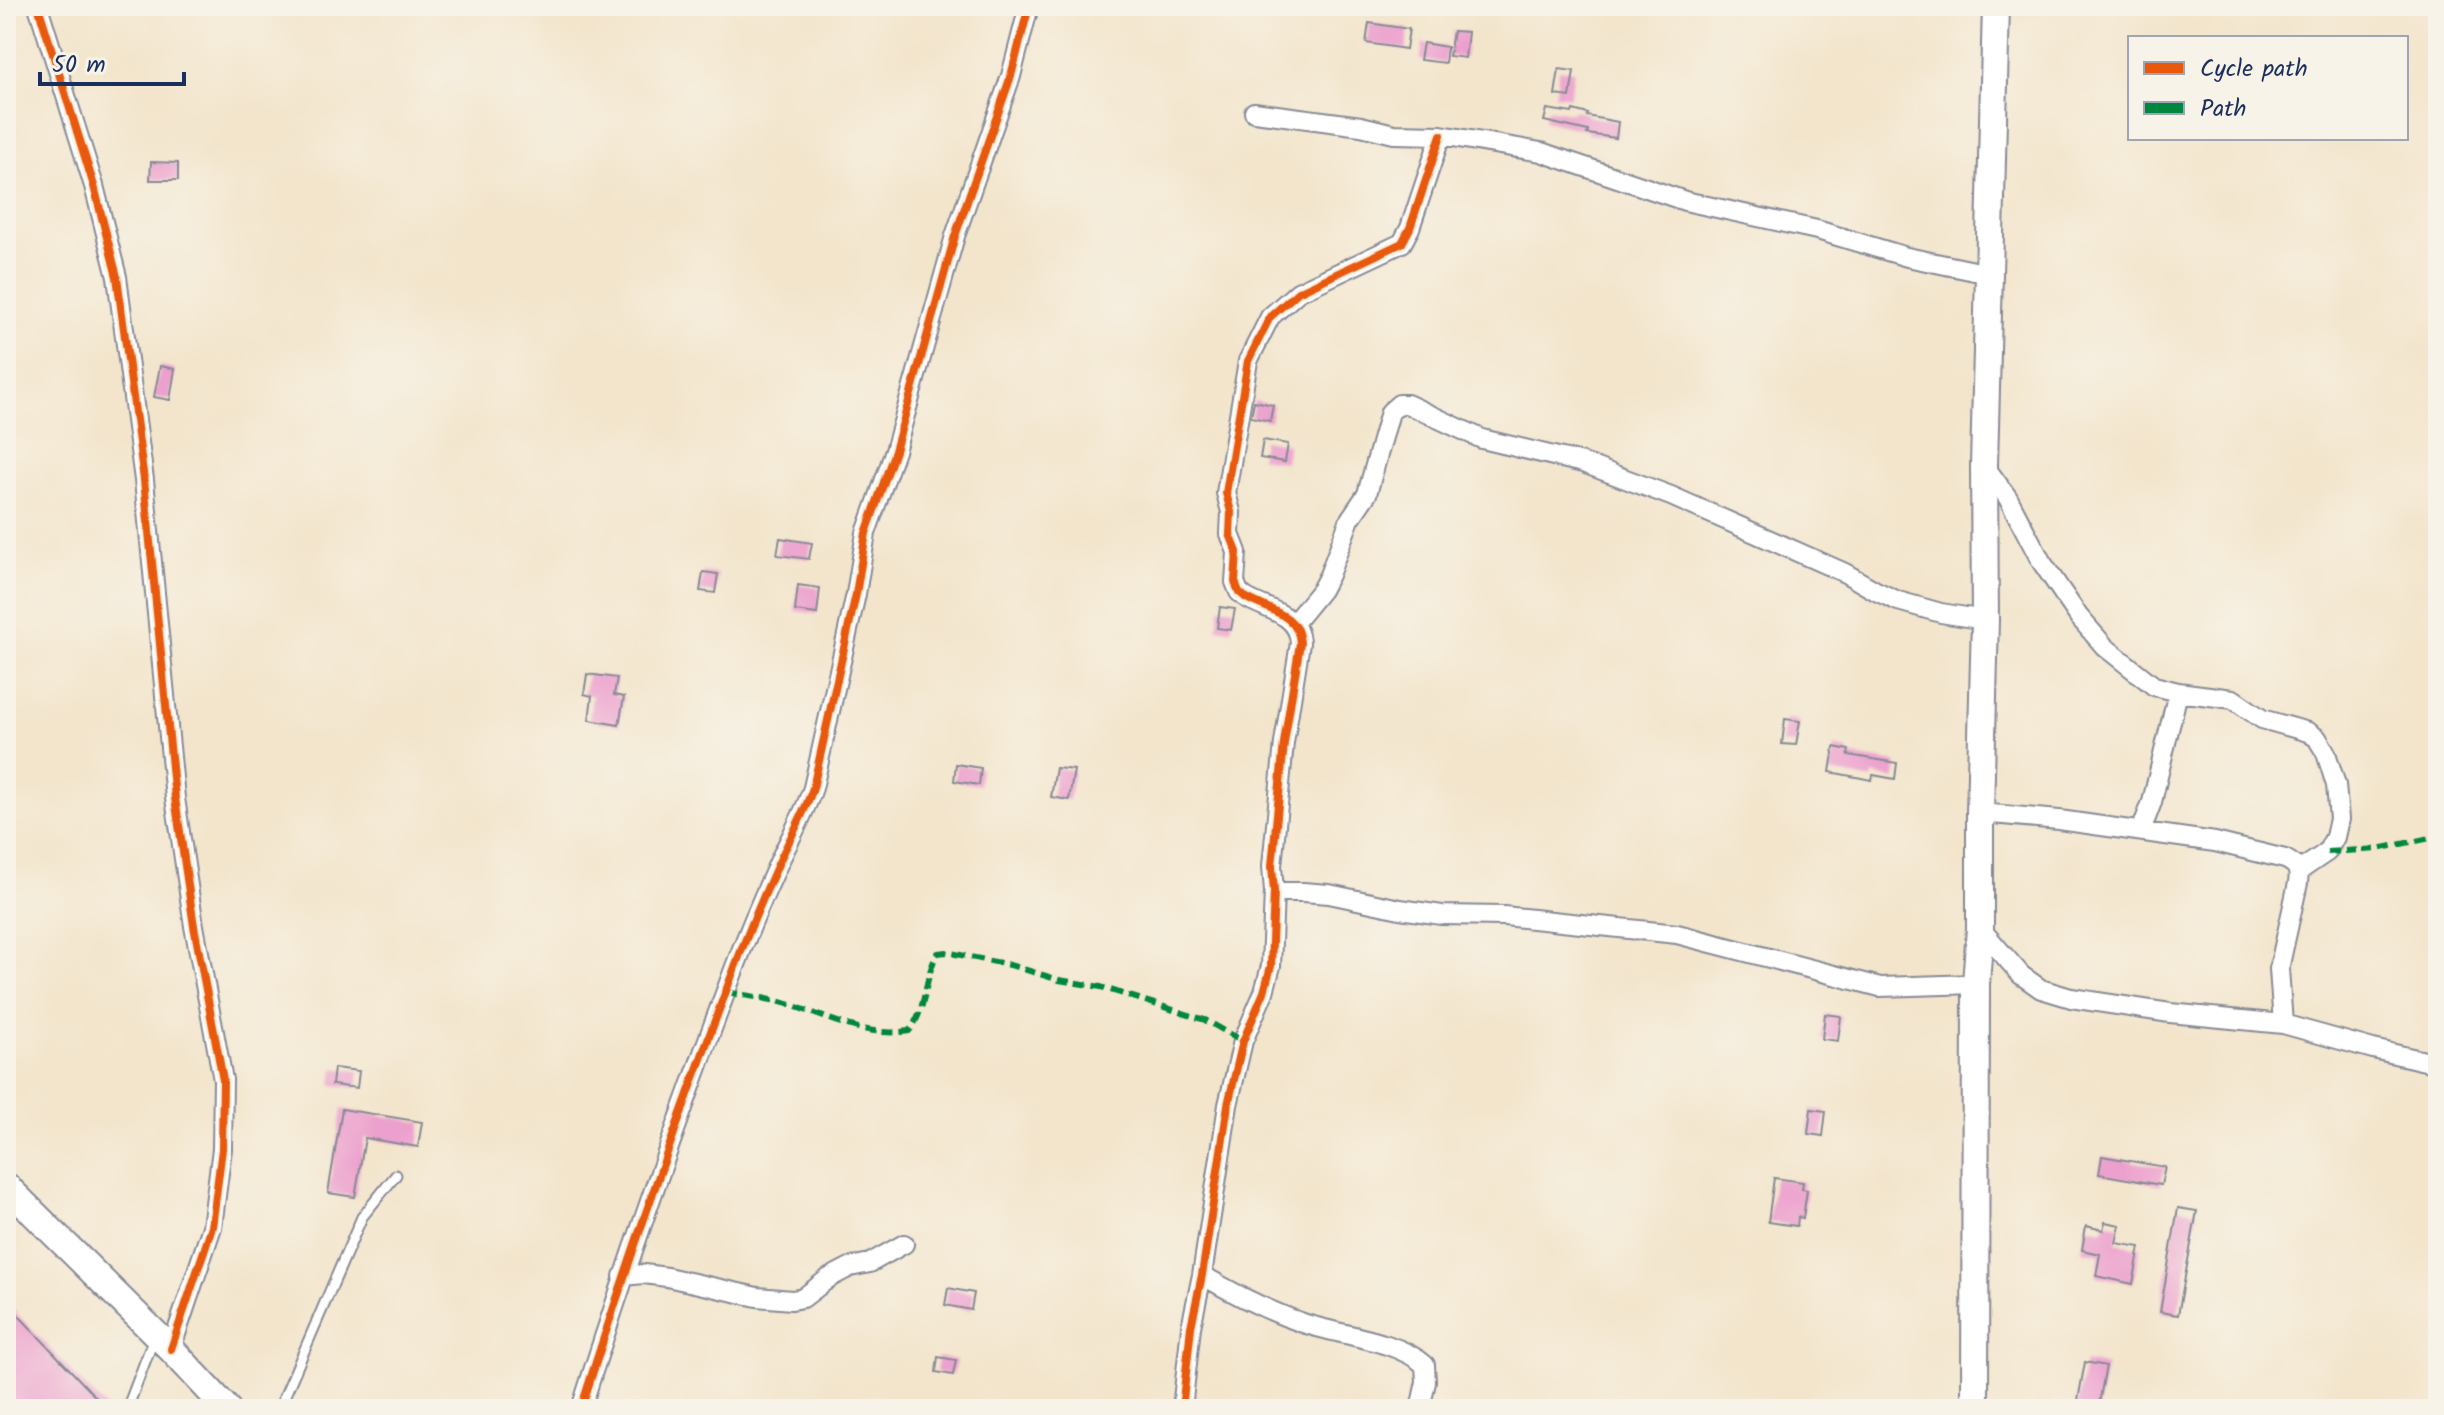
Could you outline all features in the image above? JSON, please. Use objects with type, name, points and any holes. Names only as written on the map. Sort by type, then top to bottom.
[{"type":"main road","points":[[1975,1409],[1976,984],[1980,928],[1984,465],[1996,6]]},
{"type":"main road","points":[[6,1186],[227,1409]]},
{"type":"street","points":[[38,6],[94,186],[117,277],[144,480],[175,798],[194,926],[223,1080],[222,1149],[212,1227],[163,1342]]},
{"type":"street","points":[[581,1409],[623,1276],[736,965],[813,788],[856,594],[866,533],[895,451],[955,236],[1011,76],[1029,6]]},
{"type":"street","points":[[1254,112],[1361,126],[1394,134],[1441,135],[1541,152],[1685,201],[1817,230],[1907,257],[1989,274]]},
{"type":"street","points":[[1182,1409],[1191,1327],[1232,1086],[1243,1041],[1264,992],[1271,966],[1272,866],[1284,743],[1300,643],[1300,633],[1294,623],[1245,597],[1235,582],[1237,552],[1230,534],[1231,512],[1226,493],[1248,361],[1270,317],[1298,292],[1402,243],[1410,228],[1441,135]]},
{"type":"street","points":[[1294,623],[1329,575],[1343,535],[1367,494],[1390,412],[1399,404],[1417,408],[1451,427],[1482,439],[1583,463],[1671,496],[1845,573],[1898,601],[1941,613],[1985,620]]},
{"type":"street","points":[[1984,465],[2008,498],[2041,561],[2079,617],[2105,647],[2154,686],[2233,699],[2262,719],[2308,732],[2317,738],[2326,753],[2336,785],[2339,819],[2327,852],[2299,871]]},
{"type":"street","points":[[2141,831],[2152,802],[2178,692]]},
{"type":"street","points":[[1980,813],[2059,820],[2215,842],[2295,864],[2299,871],[2279,969],[2283,1024]]},
{"type":"street","points":[[1274,892],[1329,894],[1442,915],[1504,916],[1677,934],[1880,987],[1976,984]]},
{"type":"street","points":[[1980,928],[2021,975],[2041,989],[2071,998],[2170,1013],[2283,1024],[2385,1053],[2438,1064]]},
{"type":"street","points":[[623,1276],[644,1274],[667,1277],[757,1297],[792,1300],[803,1298],[850,1267],[870,1263],[904,1244]]},
{"type":"street","points":[[1202,1275],[1240,1297],[1303,1323],[1415,1356],[1425,1365],[1426,1382],[1420,1409]]},
{"type":"lane","points":[[279,1409],[362,1217],[396,1175]]},
{"type":"lane","points":[[127,1409],[163,1342]]},
{"type":"building","points":[[1369,23],[1409,29],[1406,49],[1366,43]]},
{"type":"building","points":[[1453,31],[1468,32],[1465,58],[1449,56]]},
{"type":"building","points":[[1423,43],[1447,47],[1445,63],[1420,60]]},
{"type":"building","points":[[1559,69],[1574,71],[1570,97],[1555,95]]},
{"type":"building","points":[[1547,109],[1572,113],[1573,110],[1618,122],[1616,138],[1587,134],[1588,131],[1544,121]]},
{"type":"building","points":[[151,162],[178,163],[178,180],[150,180]]},
{"type":"building","points":[[160,366],[175,369],[170,400],[154,397]]},
{"type":"building","points":[[1254,401],[1273,405],[1270,421],[1251,417]]},
{"type":"building","points":[[1263,440],[1288,444],[1285,462],[1260,458]]},
{"type":"building","points":[[780,538],[812,543],[809,559],[777,555]]},
{"type":"building","points":[[703,572],[718,574],[715,593],[700,591]]},
{"type":"building","points":[[798,585],[820,588],[817,614],[795,611]]},
{"type":"building","points":[[1220,607],[1235,609],[1231,630],[1217,628]]},
{"type":"building","points":[[587,674],[617,678],[614,695],[624,697],[619,725],[589,720],[592,696],[584,694]]},
{"type":"building","points":[[1785,719],[1800,721],[1796,745],[1782,744]]},
{"type":"building","points":[[1834,747],[1849,750],[1848,755],[1897,763],[1895,779],[1873,775],[1872,780],[1830,772]]},
{"type":"building","points":[[956,764],[981,768],[979,785],[954,781]]},
{"type":"building","points":[[1056,768],[1074,770],[1069,800],[1051,797]]},
{"type":"building","points":[[1825,1014],[1841,1016],[1838,1041],[1822,1039]]},
{"type":"building","points":[[334,1068],[359,1071],[357,1088],[332,1085]]},
{"type":"building","points":[[342,1109],[422,1122],[418,1147],[365,1138],[355,1197],[328,1193]]},
{"type":"building","points":[[1811,1109],[1826,1111],[1823,1136],[1808,1134]]},
{"type":"building","points":[[2102,1156],[2165,1167],[2161,1185],[2099,1174]]},
{"type":"building","points":[[1774,1178],[1803,1182],[1802,1189],[1807,1190],[1803,1218],[1798,1217],[1797,1226],[1768,1222]]},
{"type":"building","points":[[2178,1208],[2197,1211],[2178,1315],[2160,1312]]},
{"type":"building","points":[[2105,1222],[2120,1225],[2116,1243],[2140,1247],[2133,1284],[2096,1276],[2100,1254],[2082,1250],[2086,1226],[2103,1230]]},
{"type":"building","points":[[948,1288],[974,1293],[971,1310],[945,1305]]},
{"type":"building","points":[[6,1302],[107,1409],[6,1409]]},
{"type":"building","points":[[938,1357],[956,1360],[953,1375],[936,1372]]},
{"type":"building","points":[[2085,1362],[2106,1366],[2098,1409],[2077,1406]]},
{"type":"marked path","points":[[2327,852],[2378,849],[2430,838],[2438,841]]},
{"type":"marked path","points":[[726,992],[780,1002],[863,1029],[909,1031],[919,1013],[933,963],[938,953],[946,952],[1010,965],[1059,980],[1101,987],[1205,1020],[1243,1041]]},
{"type":"cycle path","points":[[38,6],[94,186],[117,277],[144,480],[175,798],[194,926],[223,1080],[222,1149],[212,1227],[171,1349]]},
{"type":"cycle path","points":[[581,1409],[674,1132],[740,955],[813,788],[856,594],[866,533],[895,451],[955,236],[1011,76],[1029,6]]},
{"type":"cycle path","points":[[1182,1409],[1191,1327],[1228,1105],[1243,1041],[1264,992],[1271,966],[1272,866],[1284,743],[1300,643],[1298,633],[1288,619],[1245,597],[1235,582],[1237,552],[1230,534],[1231,512],[1226,493],[1248,361],[1270,317],[1298,292],[1402,243],[1410,228],[1441,135]]}]
